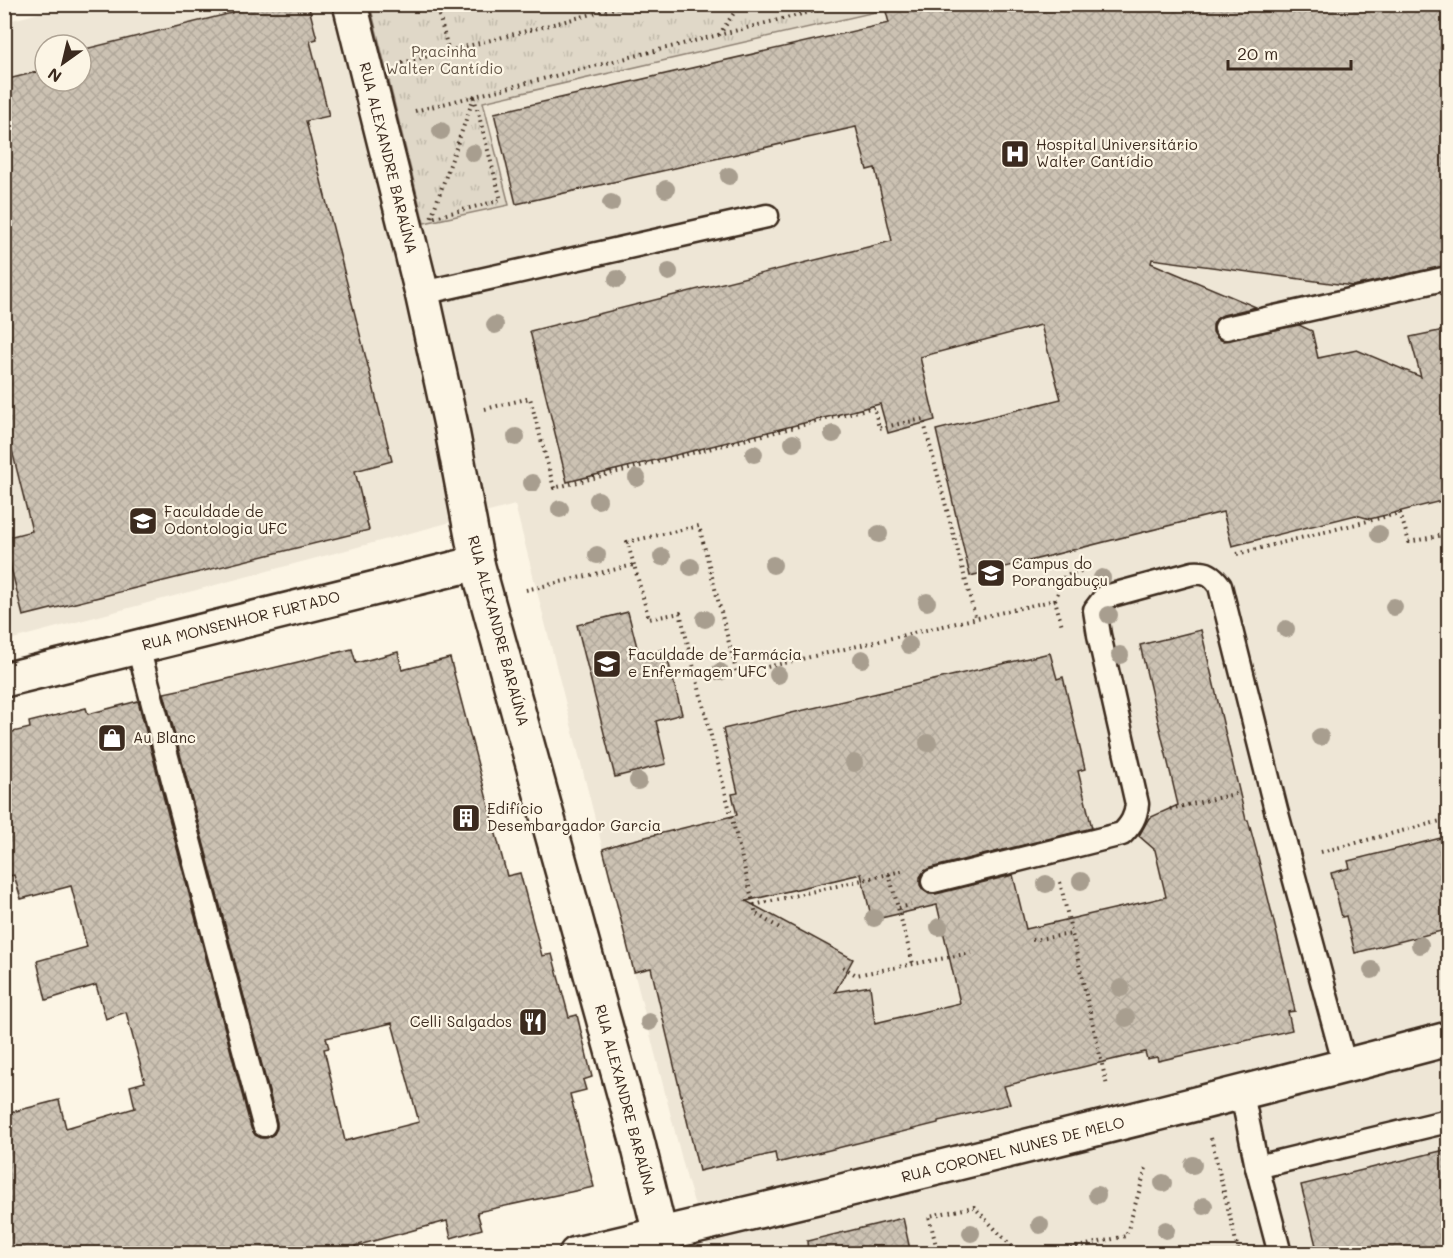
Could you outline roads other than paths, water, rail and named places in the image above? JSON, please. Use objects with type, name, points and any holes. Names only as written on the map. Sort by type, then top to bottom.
[{"type":"street","name":"RUA ALEXANDRE BARAÚNA","points":[[350,4],[422,293],[452,425],[477,563],[638,1144],[662,1243]]},
{"type":"street","name":"RUA MONSENHOR FURTADO","points":[[4,680],[477,563]]},
{"type":"street","name":"RUA CORONEL NUNES DE MELO","points":[[576,1254],[662,1243],[930,1171],[1242,1094],[1449,1039]]},
{"type":"lane","points":[[422,293],[767,216]]},
{"type":"lane","points":[[1226,328],[1449,278]]},
{"type":"lane","points":[[933,881],[1122,834],[1136,814],[1137,804],[1095,610],[1106,597],[1193,573],[1205,573],[1214,578],[1220,586],[1276,810],[1345,1066]]},
{"type":"lane","points":[[138,647],[264,1125]]},
{"type":"lane","points":[[1242,1094],[1257,1167],[1280,1254]]},
{"type":"lane","points":[[1257,1167],[1449,1121]]},
{"type":"place","name":"Hospital Universitário Walter Cantídio","points":[[1015,154]]},
{"type":"place","name":"Faculdade de Odontologia UFC","points":[[143,521]]},
{"type":"place","name":"Campus do Porangabuçu","points":[[991,573]]},
{"type":"place","name":"Faculdade de Farmácia e Enfermagem UFC","points":[[607,664]]},
{"type":"place","name":"Au Blanc","points":[[112,738]]},
{"type":"place","name":"Edifício Desembargador Garcia","points":[[466,818]]},
{"type":"place","name":"Celli Salgados","points":[[533,1022]]},
{"type":"park label","name":"Pracinha Walter Cantídio","points":[[444,60]]}]
